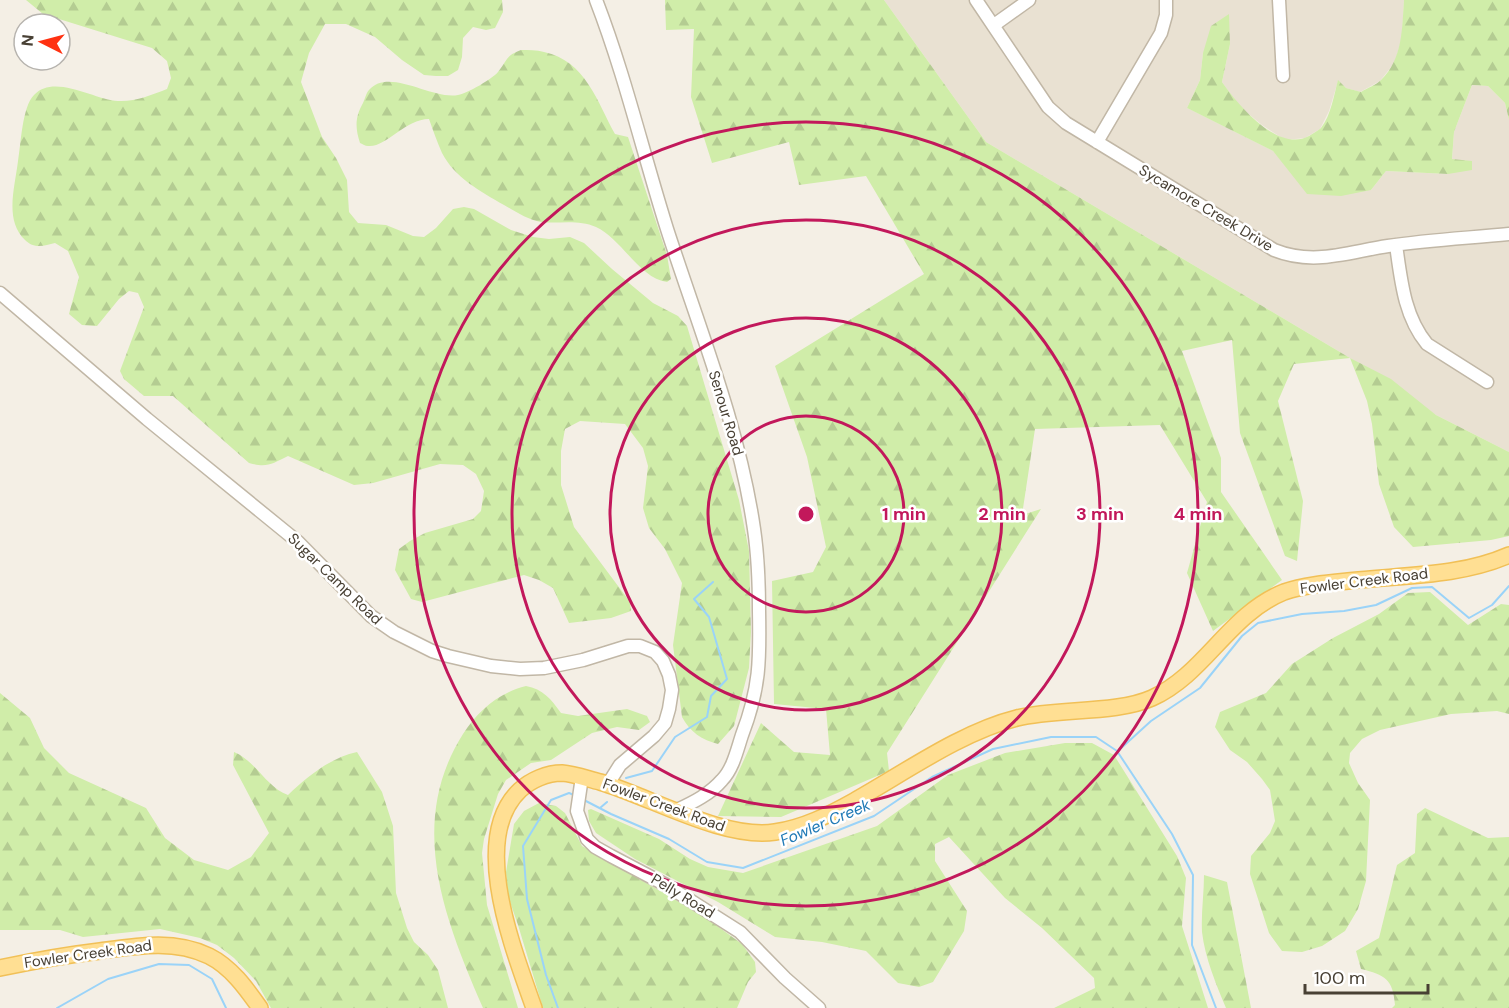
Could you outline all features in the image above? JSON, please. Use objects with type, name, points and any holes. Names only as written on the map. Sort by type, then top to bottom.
[{"type":"main road","name":"Fowler Creek Road","points":[[534,1008],[501,907],[497,887],[497,853],[505,814],[515,796],[540,778],[560,773],[582,777],[608,784],[713,824],[742,832],[765,833],[796,828],[840,809],[961,740],[990,727],[1016,718],[1122,706],[1152,698],[1185,676],[1238,621],[1254,608],[1284,592],[1316,584],[1465,569],[1509,555]]},
{"type":"main road","name":"Fowler Creek Road","points":[[0,968],[54,957],[148,945],[174,946],[192,950],[220,963],[236,977],[260,1008]]},
{"type":"street","name":"Senour Road","points":[[596,0],[637,121],[663,216],[729,418],[740,457],[754,531],[758,575],[759,676],[752,709],[725,778],[713,790],[677,810]]},
{"type":"street","name":"Sycamore Creek Drive","points":[[976,0],[1048,107],[1066,123],[1262,243],[1288,255],[1320,258],[1396,245],[1509,234]]},
{"type":"street","points":[[994,25],[1029,0]]},
{"type":"street","points":[[1097,142],[1161,33],[1166,15],[1166,0]]},
{"type":"street","points":[[1279,0],[1283,76]]},
{"type":"street","points":[[1396,245],[1405,298],[1413,324],[1420,336],[1427,344],[1487,382]]},
{"type":"street","name":"Sugar Camp Road","points":[[0,293],[293,538],[370,616],[394,632],[432,651],[448,656],[491,666],[520,669],[554,666],[583,660],[628,646],[640,646],[655,652],[663,661],[669,675],[672,690],[669,709],[664,723],[654,736],[620,765],[608,784]]},
{"type":"street","name":"Pelly Road","points":[[582,777],[577,812],[587,839],[595,847],[666,885],[740,932],[785,978],[819,1008]]},
{"type":"shaded area","points":[[884,0],[1404,0],[1402,37],[1395,62],[1380,81],[1360,92],[1346,88],[1338,81],[1329,111],[1320,129],[1305,138],[1285,140],[1239,106],[1222,82],[1230,44],[1203,53],[1200,80],[1187,108],[1273,151],[1290,170],[1371,190],[1386,171],[1448,174],[1452,160],[1454,132],[1472,85],[1488,86],[1505,103],[1509,120],[1509,452],[1436,415],[1350,358],[986,142]]},
{"type":"green space","points":[[26,0],[502,0],[503,12],[495,28],[486,30],[473,27],[463,38],[462,57],[458,70],[448,76],[424,75],[375,37],[346,24],[325,24],[309,53],[301,82],[322,137],[347,180],[349,212],[358,223],[386,225],[413,236],[424,237],[436,228],[453,209],[464,207],[474,209],[511,230],[533,237],[549,239],[570,237],[584,243],[653,303],[678,316],[687,326],[739,500],[749,551],[751,632],[749,668],[734,726],[718,744],[697,735],[682,717],[673,645],[682,583],[665,549],[649,528],[643,508],[648,466],[643,448],[625,424],[580,421],[565,429],[561,451],[561,485],[574,527],[630,602],[631,611],[611,618],[569,623],[553,588],[524,575],[422,602],[411,599],[395,570],[399,549],[425,533],[473,519],[481,511],[484,491],[476,474],[463,465],[440,464],[373,483],[354,485],[288,456],[269,464],[249,463],[173,396],[144,396],[124,379],[120,371],[144,307],[138,293],[129,291],[119,299],[97,326],[82,325],[69,314],[79,277],[68,251],[55,243],[36,246],[28,243],[15,223],[12,203],[24,117],[30,101],[42,89],[63,87],[109,100],[124,101],[149,96],[167,89],[171,78],[167,61],[152,48],[72,23],[72,12],[41,12]]},
{"type":"green space","points":[[665,0],[884,0],[986,142],[1350,358],[1294,364],[1278,401],[1303,501],[1297,561],[1285,556],[1240,433],[1232,340],[1182,351],[1221,458],[1221,492],[1282,580],[1213,631],[1187,573],[1207,502],[1160,425],[1035,429],[1022,515],[1041,509],[887,753],[889,771],[781,817],[718,816],[761,723],[794,752],[830,755],[826,709],[774,704],[772,581],[813,572],[826,547],[807,457],[775,366],[924,274],[866,176],[799,185],[789,142],[712,163],[691,97],[694,29],[666,30]]},
{"type":"green space","points":[[1404,0],[1509,0],[1509,120],[1505,103],[1488,86],[1472,85],[1454,132],[1452,159],[1472,161],[1472,170],[1448,174],[1386,171],[1371,190],[1341,196],[1307,194],[1273,151],[1187,108],[1200,80],[1203,53],[1211,26],[1229,14],[1230,44],[1222,82],[1248,114],[1272,132],[1297,140],[1309,136],[1320,129],[1324,123],[1332,105],[1338,80],[1346,88],[1361,92],[1379,82],[1388,72],[1394,63],[1400,43]]},
{"type":"green space","points":[[521,50],[544,52],[570,64],[580,73],[596,96],[615,134],[628,137],[667,255],[671,279],[667,282],[648,274],[614,240],[596,227],[582,223],[536,221],[477,189],[447,162],[429,119],[412,124],[382,143],[367,146],[360,143],[357,132],[358,113],[368,91],[378,84],[399,83],[436,93],[458,95],[491,78],[509,56]]},
{"type":"green space","points":[[1350,358],[1391,379],[1436,415],[1509,452],[1509,536],[1491,540],[1413,547],[1394,527],[1379,484],[1367,401]]},
{"type":"green space","points":[[1430,592],[1468,625],[1501,604],[1509,605],[1509,714],[1497,711],[1451,714],[1380,730],[1362,739],[1350,753],[1349,763],[1358,783],[1370,800],[1366,881],[1358,909],[1345,931],[1322,946],[1302,952],[1282,951],[1269,933],[1250,874],[1251,856],[1270,833],[1275,821],[1270,790],[1247,762],[1230,750],[1215,727],[1220,712],[1266,693],[1292,664],[1333,638],[1379,614],[1408,593]]},
{"type":"green space","points":[[526,686],[546,695],[561,713],[578,716],[627,709],[647,716],[650,722],[639,730],[617,727],[592,733],[551,760],[531,763],[506,780],[498,794],[482,853],[487,905],[518,1008],[483,1008],[456,941],[437,872],[434,837],[437,802],[446,768],[469,726],[498,698]]},
{"type":"green space","points":[[0,693],[30,718],[44,748],[69,773],[146,808],[165,838],[194,860],[228,870],[251,857],[269,833],[233,765],[234,752],[249,761],[273,786],[288,795],[320,769],[357,752],[382,792],[393,826],[396,893],[407,928],[414,942],[428,955],[438,970],[448,1008],[271,1008],[256,981],[234,958],[217,945],[200,938],[160,929],[83,937],[60,930],[0,930]]},
{"type":"green space","points":[[1065,743],[1092,743],[1114,755],[1177,856],[1186,878],[1182,926],[1208,1008],[1054,1008],[1095,988],[1094,978],[1042,928],[1005,898],[949,837],[935,844],[935,861],[967,911],[964,931],[933,982],[919,987],[898,983],[866,951],[822,942],[775,937],[718,902],[635,859],[596,833],[589,821],[588,810],[591,809],[659,839],[690,859],[708,867],[743,873],[877,826],[948,775],[1005,753]]},
{"type":"green space","points":[[539,803],[556,806],[565,813],[582,846],[702,915],[742,944],[755,962],[756,972],[748,982],[737,1008],[543,1008],[508,896],[506,872],[514,824],[524,811]]},
{"type":"green space","points":[[1425,808],[1488,838],[1509,837],[1509,1008],[1392,1008],[1395,1005],[1390,984],[1382,976],[1361,969],[1356,951],[1379,938],[1397,865],[1415,853],[1417,814]]},
{"type":"green space","points":[[1204,875],[1227,882],[1251,1008],[1226,1008],[1211,971],[1202,932]]},
{"type":"waterway","points":[[626,778],[652,771],[675,737],[707,717],[711,696],[727,679],[709,617],[694,599],[713,582]]},
{"type":"waterway","points":[[1118,751],[1151,721],[1200,688],[1242,636],[1258,623],[1302,614],[1344,611],[1376,605],[1412,588],[1432,587],[1469,618],[1492,605],[1509,586]]},
{"type":"waterway","name":"Fowler Creek","points":[[584,800],[669,839],[707,862],[743,868],[874,816],[932,777],[993,749],[1051,737],[1096,737],[1117,751],[1172,834],[1193,875],[1192,945],[1216,1008]]},
{"type":"waterway","name":"Fowler Creek","points":[[558,1008],[546,975],[527,899],[523,846],[551,800],[569,793],[574,795]]},
{"type":"waterway","points":[[600,808],[607,802]]},
{"type":"waterway","name":"Fowler Creek","points":[[57,1008],[108,979],[159,964],[189,965],[212,979],[226,1008]]}]
